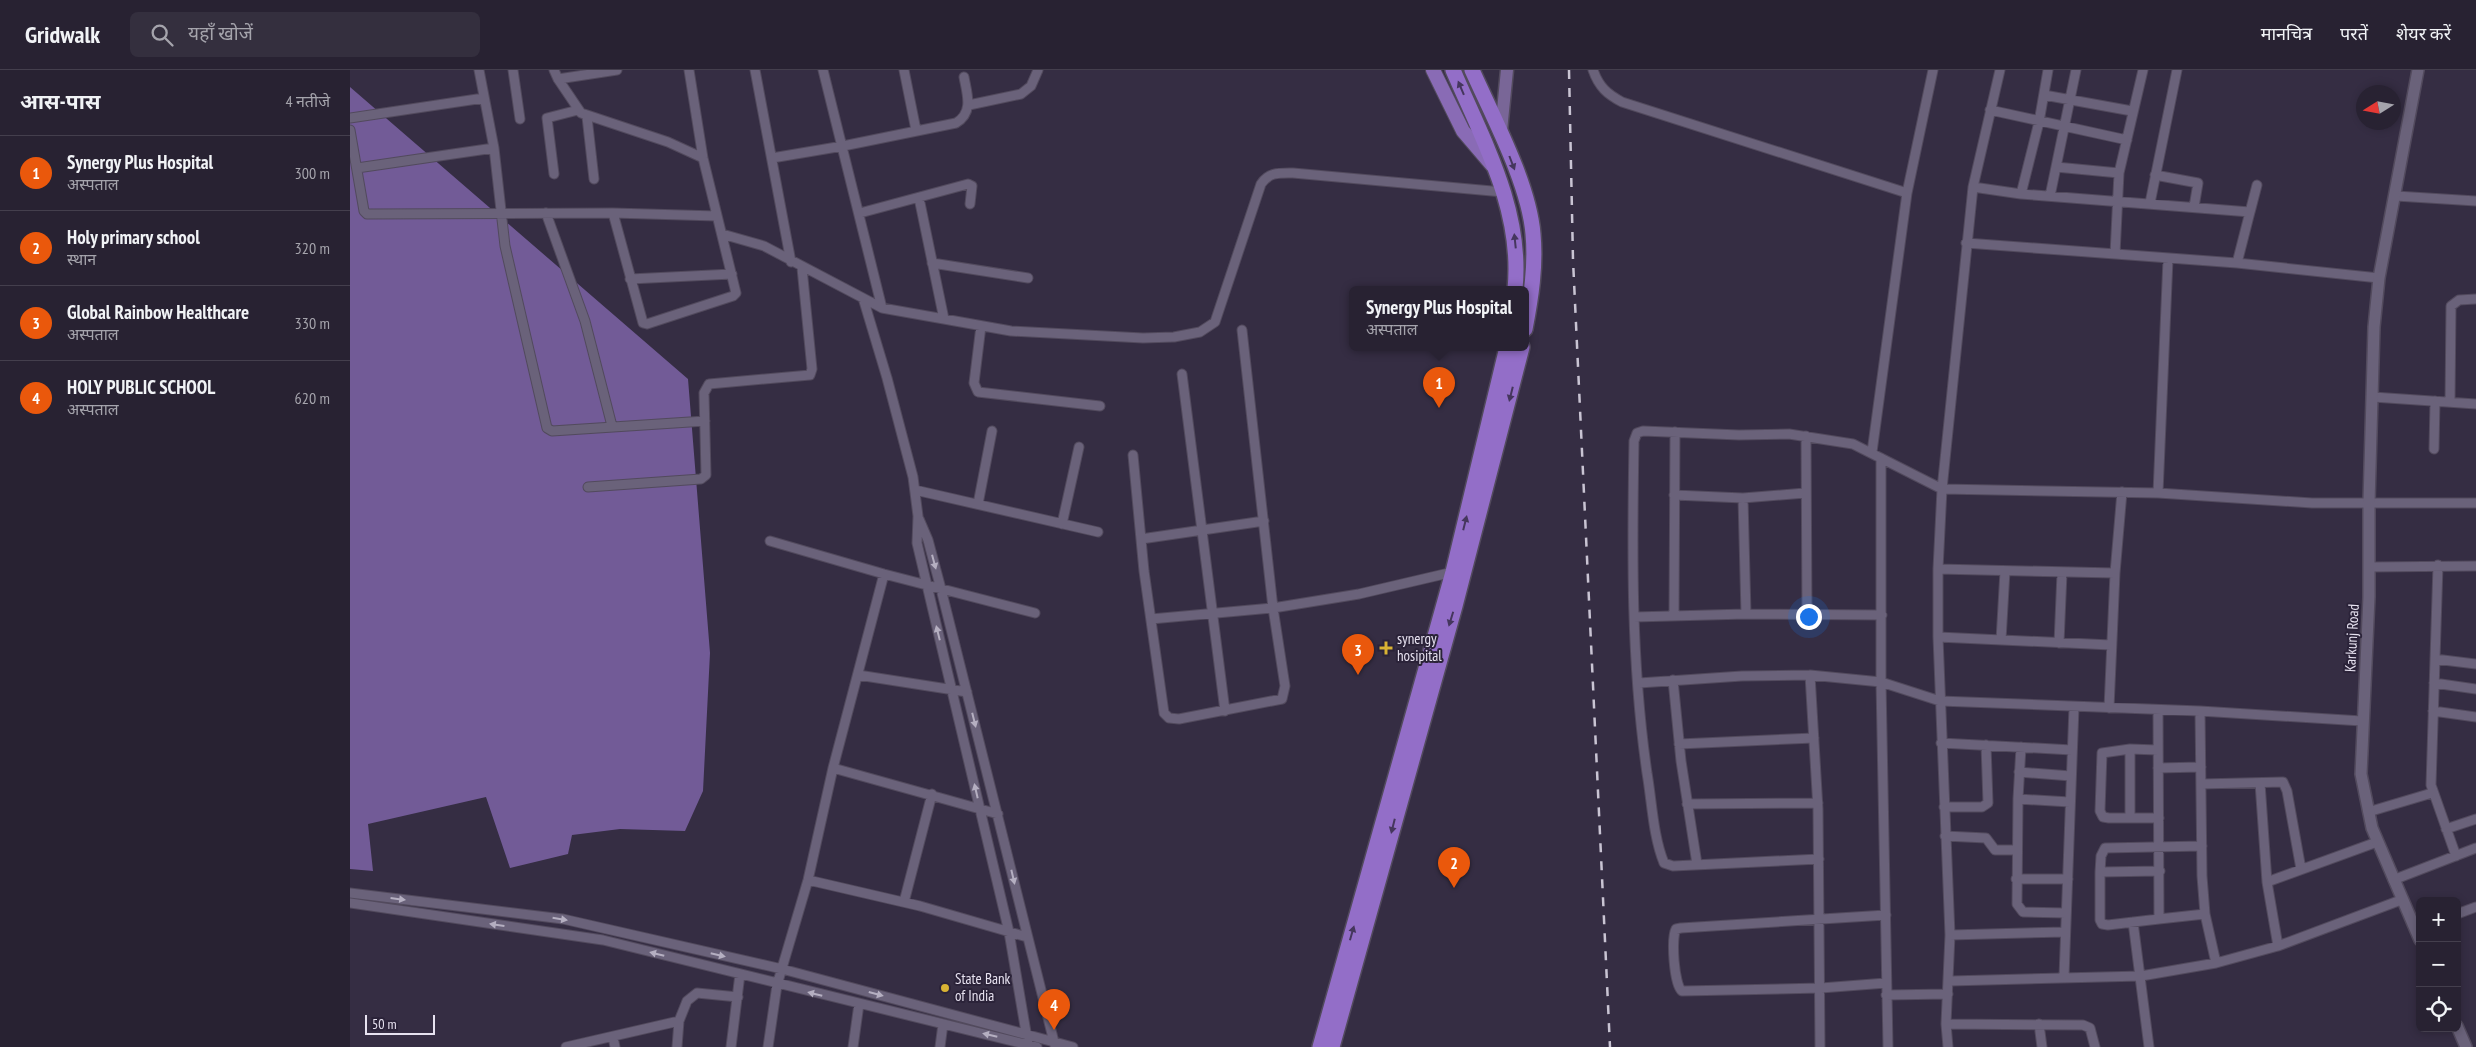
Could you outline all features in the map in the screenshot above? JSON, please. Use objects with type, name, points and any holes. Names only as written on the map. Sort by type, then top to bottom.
[{"type":"highway","points":[[1453,70],[1496,169],[1503,192],[1514,234],[1515,286]]},
{"type":"highway","points":[[1472,70],[1501,131],[1525,194],[1533,233],[1529,309]]},
{"type":"highway","points":[[1320,1047],[1453,572],[1506,351]]},
{"type":"highway","points":[[1332,1047],[1439,656],[1455,606],[1521,351]]},
{"type":"main road","points":[[1433,70],[1463,131],[1496,169]]},
{"type":"main road","points":[[1501,131],[1507,70]]},
{"type":"street","points":[[480,70],[494,148],[503,214],[505,246],[547,428],[552,431],[705,421]]},
{"type":"street","points":[[513,70],[520,119]]},
{"type":"street","points":[[554,70],[578,110],[587,117],[668,142],[704,158]]},
{"type":"street","points":[[558,79],[617,70]]},
{"type":"street","points":[[613,213],[640,320],[647,324],[733,296],[736,293],[704,158],[689,70]]},
{"type":"street","points":[[755,70],[791,262]]},
{"type":"street","points":[[823,70],[860,213],[882,308]]},
{"type":"street","points":[[904,70],[916,130]]},
{"type":"street","points":[[969,105],[1021,94],[1031,86],[1038,70]]},
{"type":"street","points":[[1593,70],[1599,85],[1609,96],[1622,102],[1907,193]]},
{"type":"street","points":[[1872,452],[1907,193],[1933,70]]},
{"type":"street","points":[[1948,1047],[1946,1024],[1950,981],[1950,935],[1938,637],[1938,569],[1942,489],[1973,187],[2000,70]]},
{"type":"street","points":[[2021,194],[2039,122],[2048,70]]},
{"type":"street","points":[[2050,196],[2076,70]]},
{"type":"street","points":[[2115,254],[2116,200],[2119,173],[2143,70]]},
{"type":"street","points":[[2150,203],[2178,70]]},
{"type":"street","name":"Karkunj Road","points":[[2416,928],[2401,900],[2378,842],[2368,812],[2361,774],[2370,567],[2369,502],[2374,327],[2380,278],[2418,70]]},
{"type":"street","points":[[772,158],[956,123],[964,116],[969,105],[964,77]]},
{"type":"street","points":[[2044,95],[2132,111]]},
{"type":"street","points":[[350,118],[484,98]]},
{"type":"street","points":[[554,174],[547,118],[578,110]]},
{"type":"street","points":[[1990,110],[2127,140]]},
{"type":"street","points":[[587,117],[594,179]]},
{"type":"street","points":[[350,130],[364,211],[367,214],[613,213],[717,216]]},
{"type":"street","points":[[357,168],[494,148]]},
{"type":"street","points":[[2056,167],[2119,173]]},
{"type":"street","points":[[722,234],[764,246],[802,268],[882,308],[1011,331],[1143,338],[1174,337],[1200,332],[1215,322],[1260,184],[1266,176],[1277,173],[1503,192]]},
{"type":"street","points":[[2155,175],[2198,183],[2194,207]]},
{"type":"street","points":[[860,213],[970,184],[972,189],[970,204]]},
{"type":"street","points":[[2237,263],[2257,185]]},
{"type":"street","points":[[1973,187],[2021,194],[2250,212]]},
{"type":"street","points":[[2396,196],[2476,201]]},
{"type":"street","points":[[919,198],[944,319]]},
{"type":"street","points":[[546,213],[587,328],[612,426]]},
{"type":"street","points":[[1966,243],[2237,263],[2380,278]]},
{"type":"street","points":[[2158,493],[2168,259]]},
{"type":"street","points":[[932,263],[1028,278]]},
{"type":"street","points":[[588,487],[704,477],[706,447],[704,393],[709,384],[810,375],[812,369],[802,268]]},
{"type":"street","points":[[630,279],[732,274]]},
{"type":"street","points":[[863,298],[892,396],[915,490],[918,516],[917,543],[1009,932],[1026,1034],[1033,1046]]},
{"type":"street","points":[[2450,402],[2451,306],[2459,300],[2476,299]]},
{"type":"street","points":[[981,326],[974,383],[978,392],[1100,406]]},
{"type":"street","points":[[1133,455],[1141,540],[1164,713],[1169,718],[1179,719],[1282,699],[1284,686],[1273,608],[1242,330]]},
{"type":"street","points":[[1182,374],[1225,710]]},
{"type":"street","points":[[2372,397],[2476,404]]},
{"type":"street","points":[[2434,449],[2435,401]]},
{"type":"street","points":[[978,504],[992,431]]},
{"type":"street","points":[[1819,859],[1668,865],[1662,857],[1641,728],[1631,572],[1635,437],[1637,433],[1643,431],[1739,436],[1789,434],[1853,444],[1942,489],[2158,493],[2312,503],[2476,502]]},
{"type":"street","points":[[1674,616],[1675,432]]},
{"type":"street","points":[[1806,436],[1807,614]]},
{"type":"street","points":[[1062,524],[1080,447]]},
{"type":"street","points":[[1881,458],[1881,682],[1888,1047]]},
{"type":"street","points":[[915,490],[1098,532]]},
{"type":"street","points":[[2109,708],[2115,573],[2122,492]]},
{"type":"street","points":[[1674,495],[1743,498],[1805,493]]},
{"type":"street","points":[[1743,498],[1746,614]]},
{"type":"street","points":[[918,516],[928,540],[941,589],[1055,1045]]},
{"type":"street","points":[[1141,540],[1264,522]]},
{"type":"street","points":[[770,541],[884,574],[1035,613]]},
{"type":"street","points":[[2438,565],[2432,793],[2456,856]]},
{"type":"street","points":[[2370,567],[2476,566]]},
{"type":"street","points":[[1938,569],[2115,573]]},
{"type":"street","points":[[2001,640],[2005,571]]},
{"type":"street","points":[[1151,619],[1273,608],[1358,594],[1453,572]]},
{"type":"street","points":[[2059,643],[2062,573]]},
{"type":"street","points":[[768,1047],[777,984],[808,880],[833,768],[884,574]]},
{"type":"street","points":[[1634,617],[1746,614],[1882,615]]},
{"type":"street","points":[[1938,637],[2111,645]]},
{"type":"street","points":[[2435,659],[2476,664]]},
{"type":"street","points":[[858,675],[967,692]]},
{"type":"street","points":[[1639,683],[1742,676],[1810,675],[1881,682],[1940,700],[2200,711],[2362,721]]},
{"type":"street","points":[[1810,675],[1818,803],[1820,1047]]},
{"type":"street","points":[[1673,680],[1679,744],[1697,864]]},
{"type":"street","points":[[2434,683],[2476,689]]},
{"type":"street","points":[[2064,977],[2074,707]]},
{"type":"street","points":[[2158,710],[2159,919]]},
{"type":"street","points":[[2200,711],[2205,914],[2216,963]]},
{"type":"street","points":[[2433,711],[2476,717]]},
{"type":"street","points":[[1679,744],[1814,738]]},
{"type":"street","points":[[1941,743],[2072,750]]},
{"type":"street","points":[[1944,807],[1982,806],[1988,803],[1986,745]]},
{"type":"street","points":[[2021,747],[2018,799],[2017,904],[2023,912],[2066,913]]},
{"type":"street","points":[[2158,750],[2130,749],[2102,753],[2100,810],[2103,817],[2159,818]]},
{"type":"street","points":[[2130,749],[2130,817]]},
{"type":"street","points":[[2158,768],[2201,767]]},
{"type":"street","points":[[833,768],[932,794],[998,814]]},
{"type":"street","points":[[2019,772],[2071,776]]},
{"type":"street","points":[[2201,784],[2277,782],[2285,785],[2300,869]]},
{"type":"street","points":[[2260,783],[2267,882],[2278,946]]},
{"type":"street","points":[[2368,812],[2432,793]]},
{"type":"street","points":[[904,902],[932,794]]},
{"type":"street","points":[[2018,799],[2070,802]]},
{"type":"street","points":[[1688,804],[1818,803]]},
{"type":"street","points":[[2446,830],[2476,819]]},
{"type":"street","points":[[1945,836],[1986,838],[1995,850],[2017,850]]},
{"type":"street","points":[[2267,882],[2378,842]]},
{"type":"street","points":[[2202,846],[2105,848],[2101,856],[2100,920],[2102,924],[2205,914]]},
{"type":"street","points":[[2393,880],[2476,848]]},
{"type":"street","points":[[2100,872],[2160,871]]},
{"type":"street","points":[[2016,880],[2068,879]]},
{"type":"street","points":[[808,880],[904,902],[1027,937]]},
{"type":"street","points":[[350,893],[563,920],[782,969],[1026,1034],[1055,1045],[1073,1047]]},
{"type":"street","points":[[1950,981],[2141,976],[2216,963],[2278,946],[2401,900]]},
{"type":"street","points":[[350,903],[603,940],[1033,1046]]},
{"type":"street","points":[[2461,913],[2476,907]]},
{"type":"street","points":[[1886,915],[1820,921],[1681,928],[1676,929],[1673,938],[1676,983],[1682,991],[1821,988],[1886,983]]},
{"type":"street","points":[[2133,922],[2150,1047]]},
{"type":"street","points":[[1950,935],[2065,932]]},
{"type":"street","points":[[731,1047],[740,974]]},
{"type":"street","points":[[677,1047],[679,1020],[686,1001],[693,994],[738,997]]},
{"type":"street","points":[[1886,995],[1948,994]]},
{"type":"street","points":[[853,1047],[859,1004]]},
{"type":"street","points":[[566,1047],[679,1020]]},
{"type":"street","points":[[940,1047],[943,1024]]},
{"type":"street","points":[[1946,1024],[2087,1026],[2093,1034],[2095,1047]]},
{"type":"street","points":[[2039,1024],[2042,1047]]},
{"type":"street","points":[[2460,1032],[2466,1047]]},
{"type":"street","points":[[612,1037],[615,1047]]},
{"type":"shaded area","points":[[350,87],[688,379],[710,653],[703,791],[685,831],[620,829],[572,835],[568,854],[510,868],[486,797],[368,824],[373,871],[350,869]]},
{"type":"railway","points":[[1569,70],[1573,260],[1610,1047]]},
{"type":"place","name":"Synergy Plus Hospital","points":[[1439,408]]},
{"type":"place","name":"synergy hosipital","points":[[1386,648]]},
{"type":"place","name":"Global Rainbow Healthcare","points":[[1358,675]]},
{"type":"place","name":"Holy primary school","points":[[1454,888]]},
{"type":"place","name":"State Bank of India","points":[[945,988]]},
{"type":"place","name":"HOLY PUBLIC SCHOOL","points":[[1054,1030]]}]
